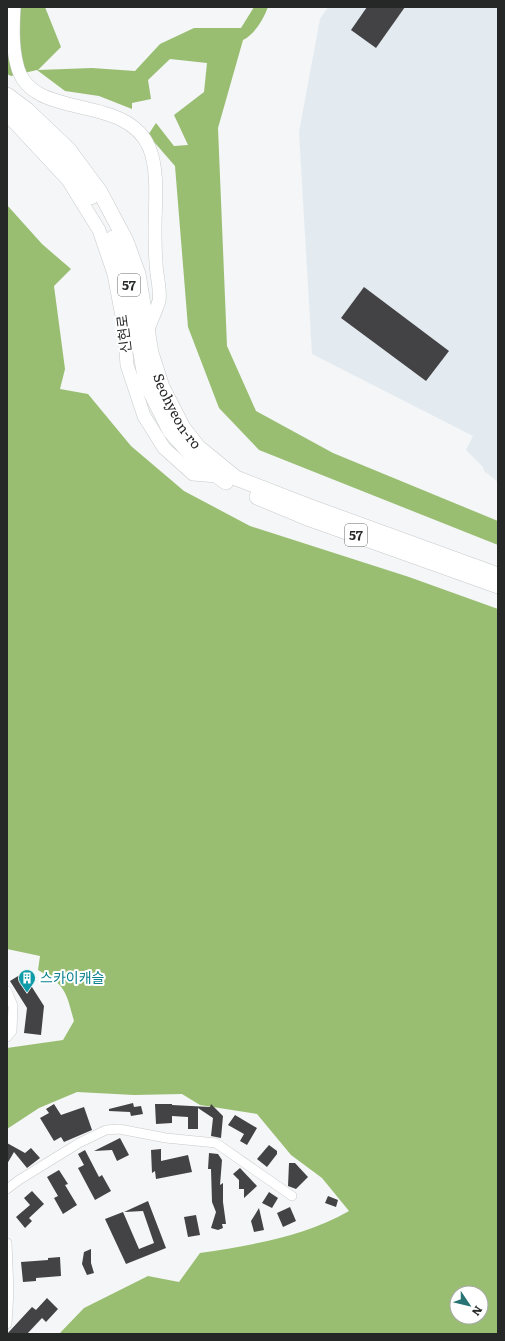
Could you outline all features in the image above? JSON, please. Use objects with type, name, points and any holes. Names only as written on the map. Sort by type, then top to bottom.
[{"type":"main road","name":"신현로","points":[[14,7],[13,29],[17,66],[26,82],[40,95],[63,104],[114,116],[135,128],[149,146],[154,162],[156,262],[159,300],[148,330]]},
{"type":"main road","name":"Seohyeon-ro","points":[[7,96],[27,110],[69,150],[100,192],[126,241],[138,274],[151,353],[162,387],[183,428],[198,447],[236,478],[308,506],[498,574]]},
{"type":"main road","name":"신현로","points":[[7,111],[8,116],[68,180],[99,230],[114,274],[124,327],[127,365],[144,416],[164,448],[193,474],[217,476]]},
{"type":"main road","name":"Seohyeon-ro","points":[[7,111],[23,122],[52,149],[89,192],[117,245],[126,271],[146,383],[170,431],[199,463],[235,488],[310,519],[498,586]]},
{"type":"street","points":[[7,991],[12,1006],[12,1031],[7,1037]]},
{"type":"street","points":[[7,1189],[79,1143],[106,1130],[119,1129],[166,1138],[216,1143],[292,1196]]},
{"type":"street","points":[[7,1244],[9,1291],[7,1324]]},
{"type":"shaded area","points":[[328,7],[498,7],[498,482],[484,471],[483,467],[466,450],[473,436],[312,354],[299,132],[320,19]]},
{"type":"green space","points":[[7,7],[45,7],[61,47],[38,70],[92,68],[135,71],[160,44],[194,28],[241,28],[254,7],[268,7],[258,26],[243,40],[218,128],[227,346],[256,411],[333,453],[498,521],[498,545],[259,450],[219,408],[188,327],[175,166],[148,135],[156,123],[174,146],[188,145],[174,115],[204,92],[207,63],[170,59],[148,80],[151,99],[132,103],[132,109],[99,96],[65,91],[37,70],[11,76],[7,74]]},
{"type":"green space","points":[[7,205],[42,244],[71,269],[54,286],[65,369],[60,389],[88,394],[131,446],[184,491],[250,526],[409,577],[498,609],[498,1334],[59,1334],[84,1308],[148,1276],[179,1282],[200,1253],[238,1247],[296,1234],[332,1220],[349,1211],[322,1178],[291,1155],[257,1114],[200,1105],[182,1094],[134,1095],[77,1092],[39,1108],[7,1129],[7,1048],[63,1040],[74,1021],[64,990],[54,980],[38,970],[40,956],[7,949]]},
{"type":"building","points":[[367,7],[405,7],[376,48],[351,30]]},
{"type":"building","points":[[364,287],[449,351],[426,381],[341,318]]},
{"type":"building","name":"스카이캐슬","points":[[23,973],[44,1006],[41,1035],[24,1033],[27,1008],[10,981]]},
{"type":"building","points":[[133,1103],[134,1107],[141,1106],[143,1114],[131,1116],[130,1112],[109,1111],[109,1109]]},
{"type":"building","points":[[54,1104],[61,1115],[84,1107],[92,1130],[64,1142],[61,1137],[54,1141],[40,1118],[49,1113],[46,1109]]},
{"type":"building","points":[[155,1104],[210,1107],[211,1104],[223,1116],[221,1138],[211,1136],[213,1118],[198,1108],[198,1129],[188,1129],[188,1117],[172,1116],[172,1123],[156,1124]]},
{"type":"building","points":[[235,1115],[257,1128],[247,1145],[240,1141],[244,1134],[228,1125]]},
{"type":"building","points":[[120,1138],[129,1155],[117,1161],[112,1150],[94,1151]]},
{"type":"building","points":[[7,1143],[25,1153],[31,1148],[40,1158],[27,1168],[14,1152],[7,1164]]},
{"type":"building","points":[[269,1145],[277,1151],[277,1154],[267,1167],[257,1159]]},
{"type":"building","points":[[161,1149],[161,1161],[188,1155],[192,1172],[156,1179],[155,1171],[152,1173],[151,1150]]},
{"type":"building","points":[[85,1150],[99,1177],[102,1175],[111,1191],[95,1200],[78,1168],[84,1165],[78,1154]]},
{"type":"building","points":[[209,1153],[218,1154],[222,1160],[220,1185],[223,1183],[223,1202],[226,1224],[222,1224],[223,1228],[218,1230],[211,1228],[216,1212],[212,1202],[211,1169],[208,1169]]},
{"type":"building","points":[[289,1163],[295,1163],[308,1177],[296,1189],[288,1186]]},
{"type":"building","points":[[240,1168],[257,1186],[244,1198],[244,1189],[239,1189],[239,1180],[233,1174]]},
{"type":"building","points":[[59,1170],[68,1184],[65,1185],[77,1205],[63,1214],[54,1198],[58,1196],[47,1177]]},
{"type":"building","points":[[32,1191],[44,1204],[29,1218],[32,1221],[25,1228],[16,1217],[30,1205],[24,1198]]},
{"type":"building","points":[[269,1192],[278,1198],[272,1208],[262,1203]]},
{"type":"building","points":[[328,1196],[338,1200],[336,1207],[325,1203]]},
{"type":"building","points":[[148,1201],[166,1248],[126,1264],[105,1219],[123,1212],[139,1249],[154,1243],[143,1211],[124,1212]]},
{"type":"building","points":[[290,1207],[296,1221],[283,1227],[277,1213]]},
{"type":"building","points":[[259,1208],[264,1230],[254,1232],[251,1221]]},
{"type":"building","points":[[196,1215],[200,1235],[188,1237],[184,1217]]},
{"type":"building","points":[[91,1249],[91,1263],[94,1273],[87,1275],[82,1264],[84,1252]]},
{"type":"building","points":[[60,1257],[61,1276],[36,1278],[36,1281],[23,1282],[21,1262],[48,1260],[48,1258]]},
{"type":"building","points":[[47,1298],[58,1309],[46,1322],[42,1318],[27,1334],[7,1334],[32,1307],[36,1310]]},
{"type":"place","name":"스카이캐슬","points":[[27,993]]}]
